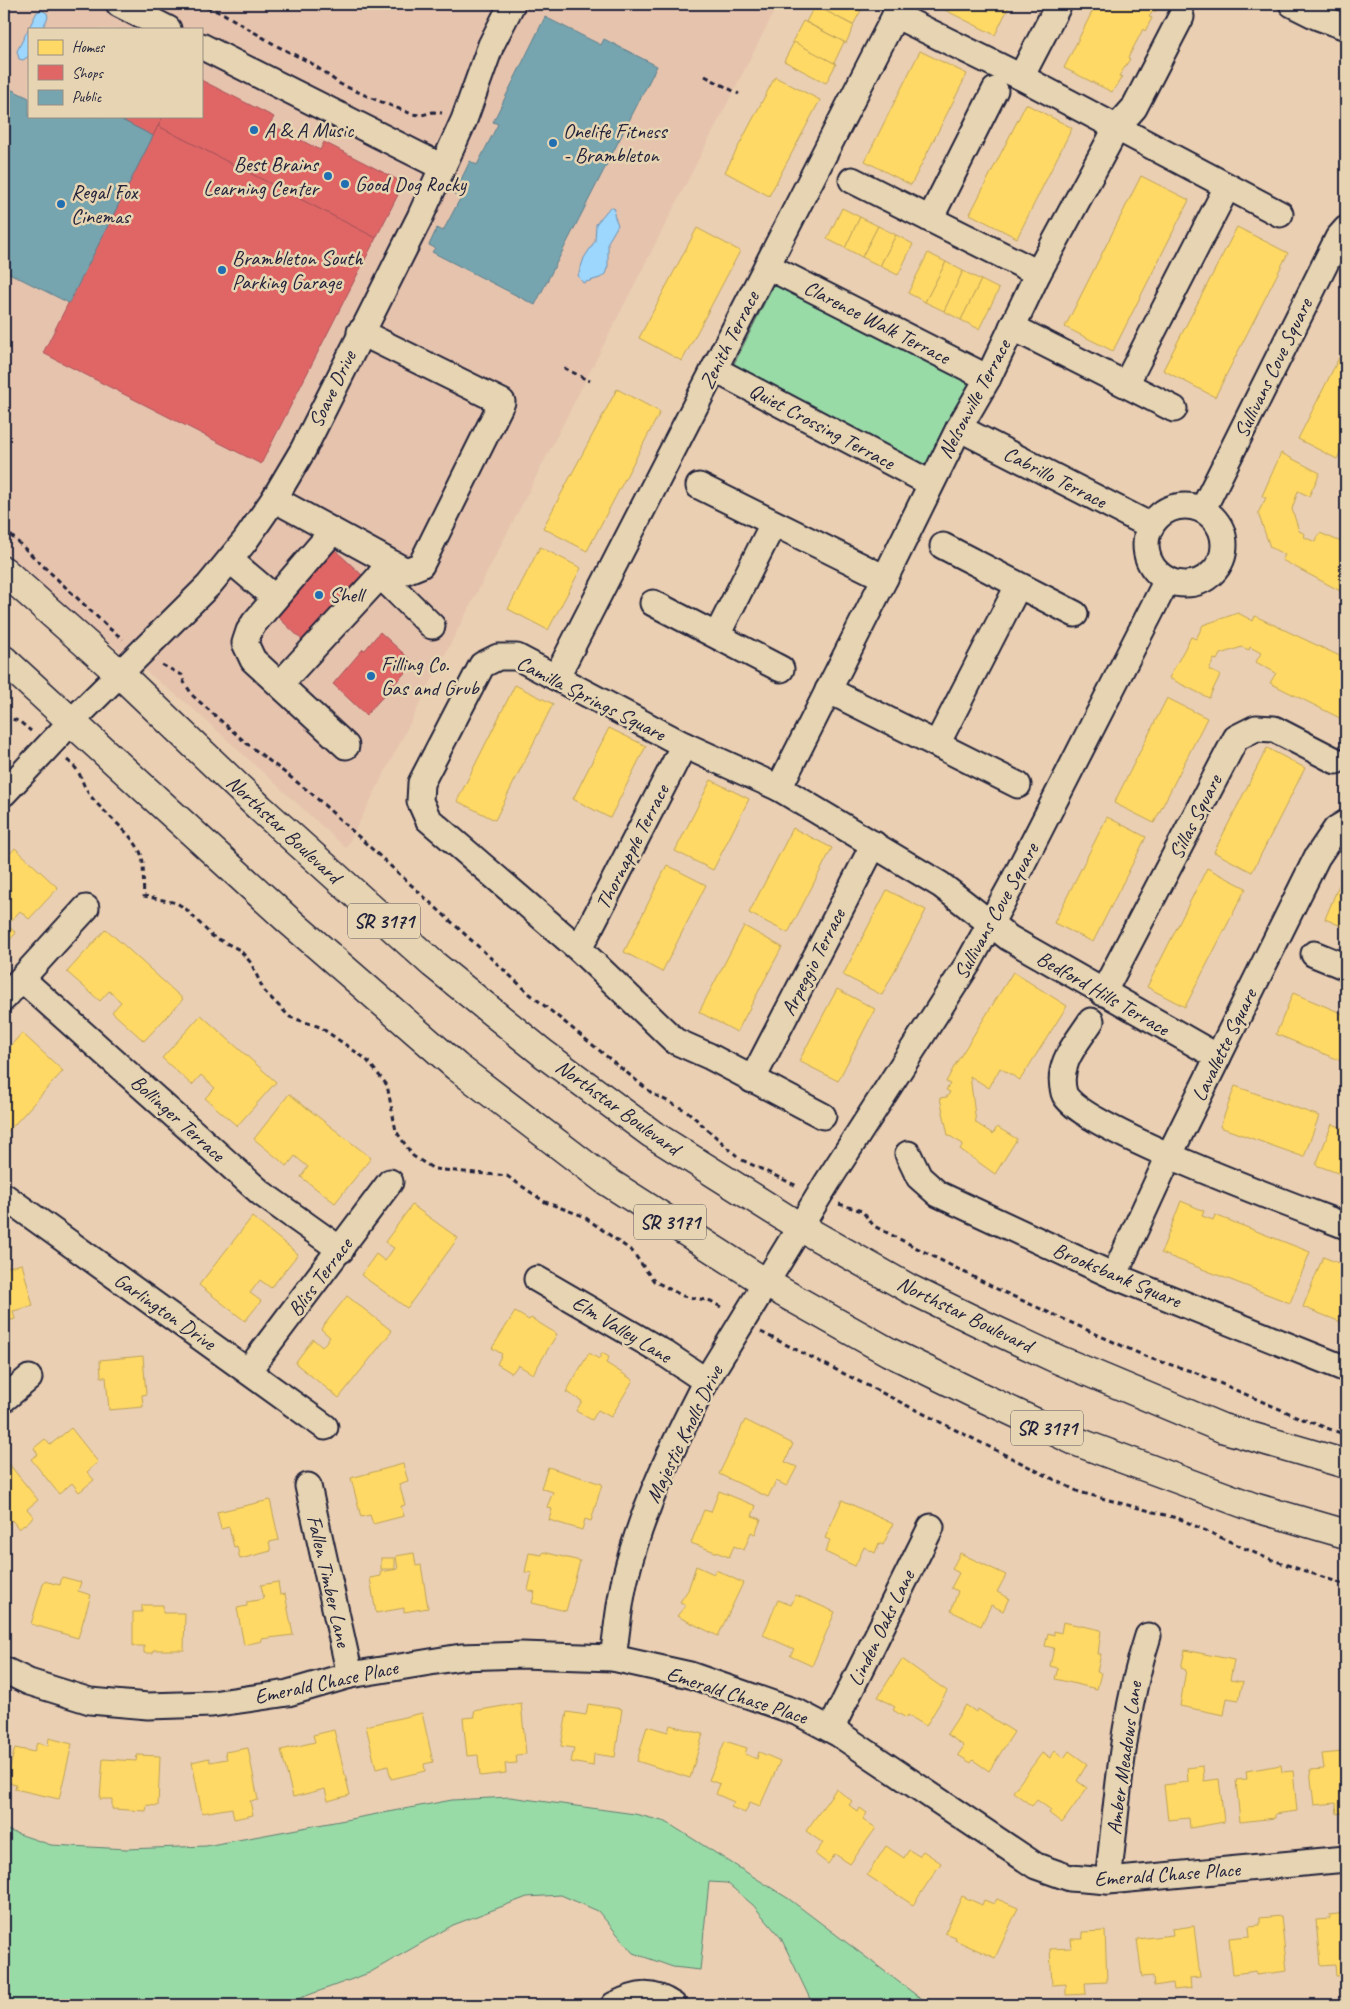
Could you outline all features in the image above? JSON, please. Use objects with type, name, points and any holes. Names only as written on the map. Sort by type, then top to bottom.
[{"type":"main road","name":"Northstar Boulevard","points":[[4,571],[120,674],[261,809],[433,964],[544,1054],[652,1134],[800,1227],[910,1289],[1057,1359],[1222,1428],[1346,1464]]},
{"type":"main road","name":"SR 3171","points":[[4,660],[287,919],[457,1067],[582,1164],[766,1283],[889,1352],[1075,1441],[1253,1507],[1346,1534]]},
{"type":"street","points":[[119,4],[166,28]]},
{"type":"street","name":"Soave Drive","points":[[4,793],[71,722],[209,585],[230,560],[274,499],[302,450],[360,332],[420,217],[464,120],[492,45],[512,4]]},
{"type":"street","points":[[1021,77],[1059,4]]},
{"type":"street","points":[[1292,4],[1318,17],[1346,27]]},
{"type":"street","points":[[898,10],[1280,214]]},
{"type":"street","name":"Zenith Terrace","points":[[557,676],[898,10]]},
{"type":"street","name":"Nelsonville Terrace","points":[[779,788],[885,578],[930,483],[988,378],[1038,273],[1117,127],[1134,108],[1180,17]]},
{"type":"street","points":[[202,47],[442,167]]},
{"type":"street","points":[[930,219],[995,90]]},
{"type":"street","points":[[852,180],[1038,273]]},
{"type":"street","points":[[1126,384],[1227,187]]},
{"type":"street","name":"Sullivans Cove Square","points":[[1203,509],[1338,238],[1346,229]]},
{"type":"street","name":"Clarence Walk Terrace","points":[[766,266],[988,378]]},
{"type":"street","points":[[1012,327],[1174,409]]},
{"type":"street","points":[[280,683],[386,570],[406,571],[421,565],[502,402],[360,332]]},
{"type":"street","name":"Quiet Crossing Terrace","points":[[714,369],[930,483]]},
{"type":"street","name":"Cabrillo Terrace","points":[[959,428],[1151,526]]},
{"type":"street","points":[[699,486],[885,578]]},
{"type":"street","points":[[274,499],[332,532],[386,570],[432,626]]},
{"type":"street","points":[[1191,506],[1203,509],[1214,518],[1222,529],[1225,543],[1224,556],[1217,569],[1207,579],[1194,584],[1180,584],[1167,580],[1157,573],[1150,562],[1146,544],[1151,526],[1158,516],[1174,508],[1191,506]]},
{"type":"street","points":[[717,635],[774,524]]},
{"type":"street","points":[[332,532],[249,631],[245,643],[253,660],[346,746]]},
{"type":"street","points":[[943,546],[1075,614]]},
{"type":"street","points":[[230,560],[275,598]]},
{"type":"street","name":"Sullivans Cove Square","points":[[800,1227],[948,998],[991,922],[1167,580]]},
{"type":"street","points":[[938,744],[1018,586]]},
{"type":"street","points":[[653,603],[781,669]]},
{"type":"street","name":"Camilla Springs Square","points":[[823,1116],[709,1056],[675,1041],[579,949],[428,819],[420,801],[420,783],[482,665],[498,657],[517,657],[557,676],[684,745],[779,788],[941,885],[991,922]]},
{"type":"street","points":[[828,690],[1018,785]]},
{"type":"street","name":"Sillas Square","points":[[1103,993],[1236,738],[1256,728],[1274,729],[1336,761]]},
{"type":"street","name":"Thornapple Terrace","points":[[579,949],[684,745]]},
{"type":"street","name":"Lavallette Square","points":[[1114,1276],[1169,1156],[1317,857],[1336,829],[1346,823]]},
{"type":"street","name":"Arpeggio Terrace","points":[[752,1080],[874,844]]},
{"type":"street","points":[[4,998],[86,908]]},
{"type":"street","name":"Bedford Hills Terrace","points":[[991,922],[1010,938],[1103,993],[1218,1057]]},
{"type":"street","points":[[1314,954],[1346,968]]},
{"type":"street","name":"Bollinger Terrace","points":[[22,979],[261,1193],[341,1250]]},
{"type":"street","points":[[1091,1021],[1065,1059],[1062,1070],[1064,1094],[1075,1106],[1092,1118],[1169,1156],[1346,1226]]},
{"type":"street","name":"Brooksbank Square","points":[[908,1154],[919,1177],[938,1194],[1114,1276],[1346,1369]]},
{"type":"street","name":"Bliss Terrace","points":[[248,1371],[341,1250],[390,1182]]},
{"type":"street","name":"Garlington Drive","points":[[4,1196],[326,1427]]},
{"type":"street","name":"Majestic Knolls Drive","points":[[613,1658],[626,1575],[647,1509],[669,1455],[706,1381],[800,1227]]},
{"type":"street","name":"Elm Valley Lane","points":[[537,1280],[661,1351],[706,1381]]},
{"type":"street","points":[[4,1399],[29,1378]]},
{"type":"street","name":"Fallen Timber Lane","points":[[308,1486],[350,1675]]},
{"type":"street","name":"Linden Oaks Lane","points":[[831,1729],[931,1527]]},
{"type":"street","name":"Amber Meadows Lane","points":[[1108,1882],[1127,1717],[1136,1671],[1148,1636]]},
{"type":"street","name":"Emerald Chase Place","points":[[4,1670],[29,1682],[90,1701],[148,1706],[212,1704],[288,1693],[350,1675],[461,1657],[521,1655],[613,1658],[690,1675],[800,1713],[831,1729],[1036,1866],[1070,1878],[1108,1882],[1346,1859]]},
{"type":"street","points":[[614,2005],[629,1998],[658,1995],[673,2005]]},
{"type":"path","points":[[198,4],[224,14],[277,46],[311,63],[340,84],[374,99],[412,114],[422,115],[433,112],[464,120]]},
{"type":"path","points":[[704,76],[739,94]]},
{"type":"path","points":[[564,368],[590,381]]},
{"type":"shaded area","points":[[4,4],[778,4],[346,848],[189,705],[77,618],[4,550]]},
{"type":"green space","points":[[776,280],[977,383],[932,471],[732,368]]},
{"type":"green space","points":[[510,1797],[635,1814],[666,1822],[789,1899],[916,1995],[933,2005],[813,2005],[781,1938],[753,1905],[727,1883],[709,1882],[700,1970],[673,1967],[633,1953],[598,1911],[561,1895],[527,1897],[453,1925],[369,1973],[281,2005],[4,2005],[4,1829],[51,1845],[127,1849],[206,1846],[452,1800]]},
{"type":"water","points":[[41,10],[47,13],[48,17],[42,28],[29,28],[37,12]]},
{"type":"water","points":[[28,30],[28,57],[23,60],[19,59],[17,51]]},
{"type":"water","points":[[610,207],[615,209],[614,215],[618,225],[608,242],[608,266],[605,274],[600,278],[583,283],[578,276],[584,258],[595,241],[596,224]]},
{"type":"building: Homes","points":[[812,4],[862,4],[864,5],[853,25]]},
{"type":"building: Homes","points":[[949,4],[1010,4],[995,35],[945,10]]},
{"type":"building: Homes","points":[[1096,4],[1159,4],[1156,11],[1153,11],[1149,17],[1152,18],[1145,31],[1143,29],[1128,58],[1130,59],[1119,76],[1122,77],[1112,92],[1064,68]]},
{"type":"building: Homes","points":[[815,5],[854,26],[846,43],[806,22]]},
{"type":"building: Homes","points":[[803,21],[844,42],[834,63],[792,42]]},
{"type":"building: Homes","points":[[794,42],[836,64],[826,83],[784,61]]},
{"type":"building: Homes","points":[[920,51],[967,74],[911,185],[865,161]]},
{"type":"building: Homes","points":[[775,77],[820,100],[769,196],[725,172]]},
{"type":"building: Homes","points":[[1026,104],[1072,128],[1017,238],[970,214]]},
{"type":"building: Homes","points":[[1141,176],[1189,200],[1113,351],[1065,327]]},
{"type":"building: Homes","points":[[842,208],[860,217],[845,248],[827,239]]},
{"type":"building: Homes","points":[[860,217],[878,226],[862,257],[845,248]]},
{"type":"building: Homes","points":[[878,226],[896,235],[880,266],[862,257]]},
{"type":"building: Homes","points":[[1237,227],[1288,253],[1215,397],[1163,370]]},
{"type":"building: Homes","points":[[697,228],[740,251],[682,361],[639,338]]},
{"type":"building: Homes","points":[[896,235],[913,244],[898,275],[880,266]]},
{"type":"building: Homes","points":[[928,253],[946,262],[925,302],[908,293]]},
{"type":"building: Homes","points":[[946,262],[963,271],[944,311],[925,302]]},
{"type":"building: Homes","points":[[963,271],[981,280],[961,320],[944,311]]},
{"type":"building: Homes","points":[[981,280],[999,289],[979,329],[961,320]]},
{"type":"building: Homes","points":[[1346,344],[1346,440],[1337,459],[1298,439]]},
{"type":"building: Homes","points":[[617,389],[660,412],[587,551],[543,528]]},
{"type":"building: Homes","points":[[1281,453],[1320,473],[1309,496],[1298,491],[1292,509],[1299,531],[1305,534],[1304,537],[1315,542],[1320,533],[1341,542],[1346,532],[1346,594],[1282,560],[1285,555],[1270,547],[1258,513],[1266,498],[1262,496]]},
{"type":"building: Homes","points":[[540,547],[581,568],[548,630],[508,609]]},
{"type":"building: Homes","points":[[1238,613],[1253,621],[1255,616],[1346,659],[1346,721],[1270,683],[1276,673],[1256,662],[1261,653],[1250,647],[1249,650],[1242,647],[1220,654],[1217,660],[1214,659],[1209,670],[1220,675],[1209,698],[1169,678],[1191,637],[1196,639],[1203,625]]},
{"type":"building: Homes","points":[[515,685],[553,704],[495,820],[457,801]]},
{"type":"building: Homes","points":[[1167,698],[1207,718],[1154,823],[1114,803]]},
{"type":"building: Homes","points":[[609,728],[646,746],[610,818],[573,799]]},
{"type":"building: Homes","points":[[1267,748],[1305,768],[1252,872],[1214,852]]},
{"type":"building: Homes","points":[[711,780],[749,799],[713,870],[675,851]]},
{"type":"building: Homes","points":[[1107,817],[1146,837],[1093,942],[1054,923]]},
{"type":"building: Homes","points":[[793,828],[832,848],[788,933],[749,913]]},
{"type":"building: Homes","points":[[15,848],[58,888],[29,919],[20,911],[7,925],[16,933],[4,946],[4,861]]},
{"type":"building: Homes","points":[[667,865],[706,885],[662,972],[624,952]]},
{"type":"building: Homes","points":[[1207,868],[1246,888],[1185,1007],[1147,987]]},
{"type":"building: Homes","points":[[1341,880],[1346,882],[1346,928],[1325,919]]},
{"type":"building: Homes","points":[[887,890],[926,910],[882,995],[843,975]]},
{"type":"building: Homes","points":[[744,926],[782,947],[737,1032],[699,1012]]},
{"type":"building: Homes","points":[[106,929],[183,999],[144,1041],[112,1012],[121,1002],[109,991],[100,1001],[67,972]]},
{"type":"building: Homes","points":[[1013,972],[1067,1006],[1020,1080],[1000,1068],[989,1088],[970,1076],[976,1123],[993,1134],[997,1127],[1017,1139],[995,1174],[960,1149],[963,1144],[948,1135],[940,1098],[947,1097],[950,1092],[946,1090],[950,1084],[946,1082]]},
{"type":"building: Homes","points":[[837,989],[875,1009],[838,1081],[799,1061]]},
{"type":"building: Homes","points":[[1293,993],[1346,1015],[1346,1063],[1276,1034]]},
{"type":"building: Homes","points":[[201,1015],[276,1082],[237,1126],[205,1098],[215,1088],[201,1075],[192,1085],[162,1058]]},
{"type":"building: Homes","points":[[22,1033],[63,1071],[4,1136],[4,1087],[8,1082],[4,1078],[4,1053]]},
{"type":"building: Homes","points":[[1235,1086],[1319,1116],[1304,1157],[1220,1127]]},
{"type":"building: Homes","points":[[289,1094],[371,1158],[335,1203],[301,1177],[308,1167],[295,1156],[287,1166],[254,1139]]},
{"type":"building: Homes","points":[[1332,1124],[1346,1129],[1346,1176],[1316,1165]]},
{"type":"building: Homes","points":[[1181,1201],[1204,1211],[1202,1216],[1213,1220],[1215,1215],[1310,1252],[1290,1303],[1161,1253]]},
{"type":"building: Homes","points":[[412,1205],[458,1238],[407,1308],[361,1275],[376,1254],[385,1261],[394,1248],[385,1242]]},
{"type":"building: Homes","points":[[252,1217],[298,1254],[271,1288],[260,1280],[250,1293],[261,1301],[245,1321],[199,1285]]},
{"type":"building: Homes","points":[[4,1257],[6,1257],[8,1267],[22,1264],[33,1306],[13,1311],[15,1319],[4,1322]]},
{"type":"building: Homes","points":[[1323,1257],[1346,1266],[1346,1324],[1303,1307]]},
{"type":"building: Homes","points":[[347,1296],[392,1331],[339,1398],[295,1363],[313,1339],[322,1347],[330,1337],[321,1329]]},
{"type":"building: Homes","points":[[515,1312],[529,1320],[531,1318],[557,1334],[533,1374],[518,1365],[512,1373],[497,1364],[502,1354],[492,1348]]},
{"type":"building: Homes","points":[[589,1353],[599,1359],[602,1353],[609,1357],[606,1363],[633,1380],[611,1417],[598,1410],[592,1420],[576,1411],[582,1401],[566,1392]]},
{"type":"building: Homes","points":[[143,1356],[146,1394],[142,1395],[143,1407],[109,1410],[106,1377],[101,1377],[100,1360]]},
{"type":"building: Homes","points":[[745,1420],[793,1444],[785,1462],[797,1467],[787,1486],[776,1481],[768,1497],[719,1474]]},
{"type":"building: Homes","points":[[71,1428],[98,1462],[87,1472],[94,1480],[79,1492],[72,1483],[59,1494],[31,1459],[38,1454],[34,1448],[45,1439],[50,1445]]},
{"type":"building: Homes","points":[[9,1464],[38,1500],[27,1509],[34,1517],[19,1529],[12,1520],[4,1527],[4,1468]]},
{"type":"building: Homes","points":[[403,1464],[408,1481],[399,1484],[405,1505],[401,1506],[404,1516],[373,1524],[370,1515],[361,1517],[351,1478]]},
{"type":"building: Homes","points":[[548,1467],[602,1484],[591,1521],[585,1519],[582,1530],[549,1520],[552,1509],[547,1507],[553,1492],[541,1488]]},
{"type":"building: Homes","points":[[719,1491],[756,1506],[752,1516],[761,1519],[755,1534],[751,1532],[744,1550],[734,1546],[729,1557],[691,1543],[704,1510],[711,1512]]},
{"type":"building: Homes","points":[[270,1500],[279,1540],[269,1542],[271,1551],[240,1559],[237,1546],[234,1547],[229,1527],[221,1529],[217,1512]]},
{"type":"building: Homes","points":[[842,1500],[893,1524],[883,1545],[879,1543],[875,1553],[864,1547],[855,1566],[825,1552],[830,1540],[825,1538]]},
{"type":"building: Homes","points":[[543,1552],[580,1561],[566,1611],[532,1603],[535,1592],[528,1590],[532,1573],[525,1572],[529,1553],[542,1555]]},
{"type":"building: Homes","points":[[414,1553],[416,1566],[421,1565],[428,1608],[404,1612],[404,1608],[376,1613],[370,1578],[381,1576],[380,1572],[398,1569],[396,1556]]},
{"type":"building: Homes","points":[[960,1553],[1006,1575],[997,1592],[1009,1598],[1003,1611],[991,1605],[981,1626],[951,1611],[958,1591],[951,1588],[959,1573],[952,1569]]},
{"type":"building: Homes","points":[[381,1558],[395,1558],[395,1569],[381,1569]]},
{"type":"building: Homes","points":[[696,1566],[714,1574],[716,1570],[743,1583],[718,1636],[677,1616],[686,1605],[680,1602],[688,1590]]},
{"type":"building: Homes","points":[[62,1577],[81,1582],[78,1591],[91,1595],[78,1638],[31,1624],[44,1581],[60,1585]]},
{"type":"building: Homes","points":[[278,1582],[280,1595],[285,1594],[293,1635],[261,1639],[262,1641],[244,1645],[237,1608],[247,1606],[247,1602],[264,1599],[261,1585]]},
{"type":"building: Homes","points":[[796,1595],[835,1612],[812,1666],[790,1656],[794,1649],[763,1635],[778,1600],[791,1605]]},
{"type":"building: Homes","points":[[142,1605],[163,1605],[163,1613],[185,1613],[184,1650],[153,1650],[153,1653],[144,1653],[144,1646],[133,1646],[133,1612],[142,1612]]},
{"type":"building: Homes","points":[[1063,1622],[1101,1630],[1098,1654],[1101,1654],[1097,1672],[1101,1673],[1097,1689],[1055,1679],[1058,1668],[1050,1666],[1054,1648],[1045,1646],[1048,1633],[1054,1635],[1054,1631],[1061,1633]]},
{"type":"building: Homes","points":[[1185,1650],[1234,1660],[1230,1680],[1243,1682],[1239,1700],[1227,1698],[1224,1715],[1180,1706],[1186,1670],[1181,1668]]},
{"type":"building: Homes","points":[[902,1659],[947,1691],[926,1726],[908,1715],[906,1718],[893,1710],[895,1707],[878,1697]]},
{"type":"building: Homes","points":[[521,1703],[526,1754],[516,1755],[517,1763],[505,1764],[506,1773],[480,1776],[478,1755],[467,1756],[463,1718],[475,1717],[474,1711]]},
{"type":"building: Homes","points":[[588,1704],[622,1709],[615,1757],[594,1754],[593,1766],[571,1762],[574,1748],[561,1746],[567,1712],[586,1715]]},
{"type":"building: Homes","points":[[966,1705],[976,1712],[978,1709],[1014,1732],[989,1771],[973,1760],[971,1763],[958,1755],[964,1746],[947,1734]]},
{"type":"building: Homes","points":[[422,1713],[433,1762],[424,1764],[425,1771],[391,1779],[388,1766],[376,1769],[366,1726]]},
{"type":"building: Homes","points":[[670,1725],[703,1734],[690,1778],[637,1761],[647,1726],[668,1732]]},
{"type":"building: Homes","points":[[334,1730],[350,1795],[328,1801],[325,1789],[293,1797],[281,1750],[315,1742],[313,1735]]},
{"type":"building: Homes","points":[[49,1738],[72,1744],[59,1799],[15,1789],[16,1785],[6,1782],[15,1748],[34,1752],[37,1743],[48,1746]]},
{"type":"building: Homes","points":[[725,1741],[747,1748],[745,1754],[757,1759],[759,1752],[780,1761],[760,1806],[750,1802],[745,1813],[731,1807],[734,1802],[716,1794],[720,1784],[709,1780]]},
{"type":"building: Homes","points":[[248,1748],[258,1800],[250,1801],[253,1815],[234,1819],[232,1808],[202,1813],[192,1762],[209,1758],[210,1762],[227,1759],[225,1752]]},
{"type":"building: Homes","points":[[1055,1751],[1064,1758],[1069,1751],[1087,1764],[1077,1781],[1087,1788],[1062,1823],[1049,1813],[1051,1810],[1037,1800],[1032,1806],[1013,1792],[1042,1753],[1050,1758]]},
{"type":"building: Homes","points":[[1343,1752],[1344,1763],[1346,1763],[1346,1812],[1337,1814],[1336,1803],[1314,1805],[1310,1770],[1324,1769],[1322,1754]]},
{"type":"building: Homes","points":[[137,1755],[160,1756],[158,1806],[147,1805],[146,1811],[112,1809],[112,1799],[100,1799],[103,1759],[136,1761]]},
{"type":"building: Homes","points":[[1281,1765],[1282,1772],[1293,1771],[1297,1811],[1275,1814],[1275,1818],[1240,1822],[1236,1780],[1247,1779],[1246,1771]]},
{"type":"building: Homes","points":[[1203,1766],[1204,1781],[1219,1779],[1224,1822],[1190,1828],[1189,1818],[1168,1820],[1164,1785],[1188,1782],[1187,1768]]},
{"type":"building: Homes","points":[[836,1789],[852,1801],[849,1805],[858,1812],[860,1808],[867,1813],[863,1819],[876,1828],[850,1864],[835,1854],[828,1864],[815,1854],[823,1843],[806,1831]]},
{"type":"building: Homes","points":[[886,1846],[904,1858],[909,1850],[919,1856],[923,1851],[941,1863],[913,1905],[867,1875]]},
{"type":"building: Homes","points":[[962,1896],[982,1905],[984,1900],[994,1904],[997,1899],[1018,1908],[995,1958],[955,1940],[956,1937],[945,1933]]},
{"type":"building: Homes","points":[[1345,1907],[1346,1975],[1336,1976],[1335,1964],[1320,1965],[1316,1920],[1330,1919],[1330,1915],[1345,1913]]},
{"type":"building: Homes","points":[[1281,1916],[1287,1971],[1256,1975],[1256,1971],[1233,1974],[1229,1938],[1250,1936],[1249,1926],[1260,1925],[1260,1918]]},
{"type":"building: Homes","points":[[1194,1926],[1200,1977],[1190,1978],[1191,1988],[1174,1990],[1173,1983],[1154,1986],[1153,1976],[1142,1977],[1137,1939],[1173,1935],[1172,1929]]},
{"type":"building: Homes","points":[[1105,1931],[1107,1982],[1085,1983],[1086,1994],[1066,1995],[1066,1984],[1052,1985],[1050,1949],[1072,1948],[1071,1939],[1083,1939],[1082,1932]]},
{"type":"building: Shops","points":[[202,81],[274,117],[270,124],[320,150],[324,142],[404,183],[376,238],[158,126],[162,118],[202,118]]},
{"type":"building: Shops","points":[[118,118],[162,118],[153,136]]},
{"type":"building: Shops","name":"Brambleton South Parking Garage","points":[[158,126],[376,238],[261,464],[43,353]]},
{"type":"building: Shops","name":"Shell","points":[[335,550],[362,575],[302,640],[276,615]]},
{"type":"building: Shops","name":"Filling Co. Gas and Grub","points":[[380,632],[414,663],[366,715],[333,684]]},
{"type":"building: Public","name":"Onelife Fitness - Brambleton","points":[[545,17],[601,45],[604,39],[657,66],[535,305],[432,252],[435,248],[429,245],[437,228],[443,231],[461,197],[454,194],[470,161],[477,165],[498,124],[493,122]]},
{"type":"building: Public","name":"Regal Fox Cinemas","points":[[4,86],[28,98],[28,118],[118,118],[153,136],[69,303],[9,273],[4,284]]},
{"type":"place","name":"A & A Music","points":[[254,130]]},
{"type":"place","name":"Onelife Fitness - Brambleton","points":[[553,143]]},
{"type":"place","name":"Best Brains Learning Center","points":[[328,176]]},
{"type":"place","name":"Good Dog Rocky","points":[[345,184]]},
{"type":"place","name":"Regal Fox Cinemas","points":[[61,204]]},
{"type":"place","name":"Brambleton South Parking Garage","points":[[222,270]]},
{"type":"place","name":"Shell","points":[[319,595]]},
{"type":"place","name":"Filling Co. Gas and Grub","points":[[371,676]]}]
